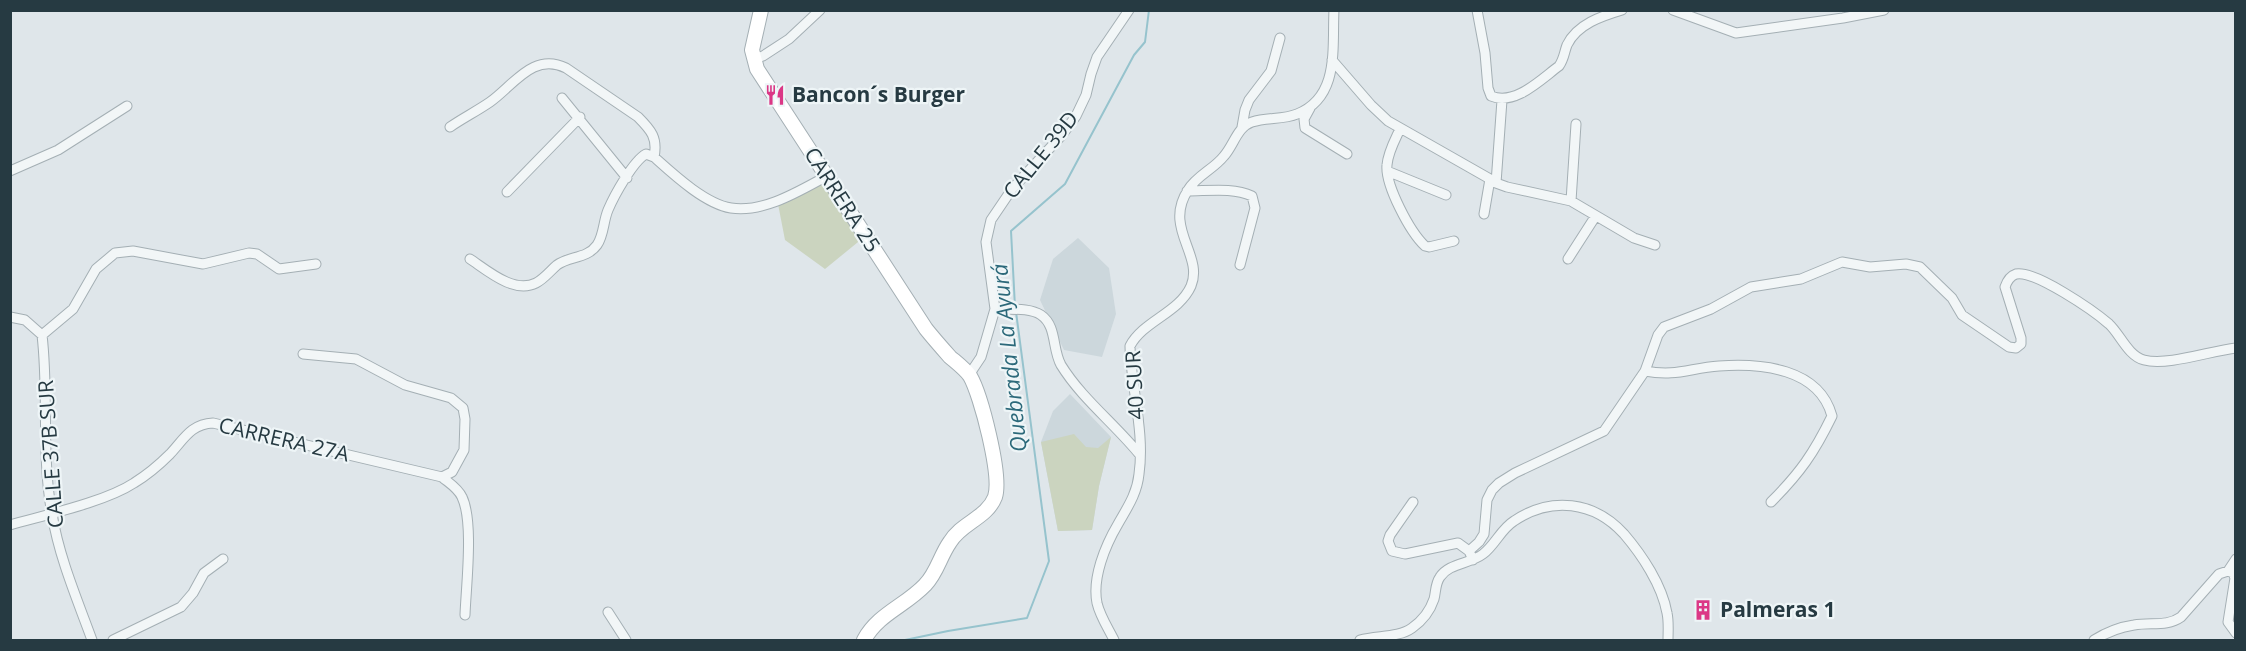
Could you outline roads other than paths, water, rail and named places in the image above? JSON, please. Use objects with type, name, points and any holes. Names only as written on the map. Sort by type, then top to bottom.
[{"type":"street","points":[[761,10],[753,42],[753,59],[789,39],[820,10]]},
{"type":"street","name":"CALLE 39D","points":[[995,309],[986,242],[991,220],[1012,189],[1062,135],[1076,116],[1086,95],[1090,74],[1097,57],[1129,10]]},
{"type":"street","points":[[1334,10],[1332,60],[1326,90],[1304,118],[1305,128],[1347,154]]},
{"type":"street","points":[[1477,10],[1485,53],[1488,88],[1491,96],[1502,100],[1515,96],[1558,66],[1574,34],[1587,24],[1622,10]]},
{"type":"street","points":[[1673,10],[1736,33],[1884,10]]},
{"type":"street","points":[[1187,191],[1222,159],[1242,128],[1249,100],[1271,71],[1280,38]]},
{"type":"street","name":"CARRERA 25","points":[[753,59],[772,95],[926,329],[969,375]]},
{"type":"street","points":[[1332,60],[1371,105],[1400,129],[1493,181],[1507,187],[1571,201],[1634,238],[1655,245]]},
{"type":"street","points":[[450,127],[488,103],[532,68],[554,62],[638,117],[656,140],[654,157]]},
{"type":"street","points":[[562,98],[580,117],[627,178]]},
{"type":"street","points":[[1484,214],[1493,181],[1502,100]]},
{"type":"street","points":[[10,171],[58,150],[127,106]]},
{"type":"street","points":[[1242,128],[1252,122],[1296,114],[1310,108]]},
{"type":"street","points":[[507,192],[580,117]]},
{"type":"street","points":[[1571,201],[1576,124]]},
{"type":"street","points":[[1400,129],[1389,154],[1387,171],[1397,200],[1421,242],[1429,247],[1454,241]]},
{"type":"street","points":[[470,259],[518,286],[534,284],[562,262],[590,252],[598,245],[608,211],[641,157],[646,154],[654,157],[711,201],[730,208],[748,208],[768,203],[794,194],[827,176]]},
{"type":"street","points":[[1387,171],[1446,195]]},
{"type":"street","points":[[1187,191],[1233,191],[1245,192],[1252,196],[1256,208],[1240,265]]},
{"type":"street","name":"40 SUR","points":[[1114,640],[1097,603],[1096,588],[1107,547],[1138,487],[1140,455],[1130,346],[1134,338],[1173,307],[1191,287],[1194,274],[1179,223],[1180,208],[1187,191]]},
{"type":"street","points":[[1568,259],[1595,217]]},
{"type":"street","points":[[10,317],[25,320],[42,334],[73,309],[96,269],[115,253],[133,251],[190,264],[203,264],[249,253],[257,254],[279,269],[316,264]]},
{"type":"street","points":[[1469,551],[1482,539],[1487,500],[1499,483],[1604,431],[1645,371],[1658,334],[1664,327],[1711,309],[1751,287],[1801,279],[1842,262],[1870,267],[1905,264],[1920,267],[1953,298],[1962,315],[2009,347],[2016,348],[2021,344],[2021,338],[2005,287],[2007,280],[2014,274],[2023,274],[2070,296],[2096,312],[2115,329],[2132,352],[2142,360],[2184,358],[2235,348]]},
{"type":"street","points":[[864,640],[881,618],[924,586],[935,572],[956,533],[988,508],[994,496],[997,482],[993,455],[975,387],[969,375],[981,357],[995,309],[1031,310],[1041,315],[1049,324],[1059,360],[1070,378],[1140,455]]},
{"type":"street","name":"CALLE 37B SUR","points":[[42,334],[51,513],[61,553],[92,640]]},
{"type":"street","points":[[303,354],[356,359],[422,392],[451,398],[463,408],[464,450],[452,472],[442,477],[462,496],[466,511],[465,615]]},
{"type":"street","points":[[1645,371],[1663,375],[1717,366],[1761,365],[1794,374],[1816,387],[1829,405],[1832,416],[1810,458],[1795,478],[1771,502]]},
{"type":"street","name":"CARRERA 27A","points":[[10,525],[90,502],[131,485],[159,464],[186,434],[205,424],[213,423],[442,477]]},
{"type":"street","points":[[1413,502],[1390,535],[1388,541],[1392,550],[1405,554],[1458,543],[1469,551],[1473,561]]},
{"type":"street","points":[[1360,640],[1400,634],[1410,629],[1425,616],[1430,608],[1440,576],[1455,566],[1473,561],[1484,554],[1513,521],[1550,506],[1572,504],[1596,511],[1617,526],[1635,546],[1659,590],[1667,612],[1668,640]]},
{"type":"street","points":[[113,640],[180,607],[193,593],[204,573],[223,559]]},
{"type":"street","points":[[2094,640],[2117,628],[2136,624],[2175,622],[2219,574],[2228,571],[2235,559]]},
{"type":"street","points":[[2228,571],[2233,573],[2235,578],[2228,622],[2235,633]]},
{"type":"street","points":[[608,612],[626,640]]},
{"type":"waterway","name":"Quebrada La Ayurá","points":[[1015,307],[1011,231],[1065,184],[1134,55],[1145,42],[1149,10]]},
{"type":"waterway","name":"Quebrada La Ayurá","points":[[905,640],[1027,618],[1049,561],[1016,312]]},
{"type":"place","name":"Bancon´s Burger","points":[[775,95]]},
{"type":"place","name":"Palmeras 1","points":[[1703,610]]}]
